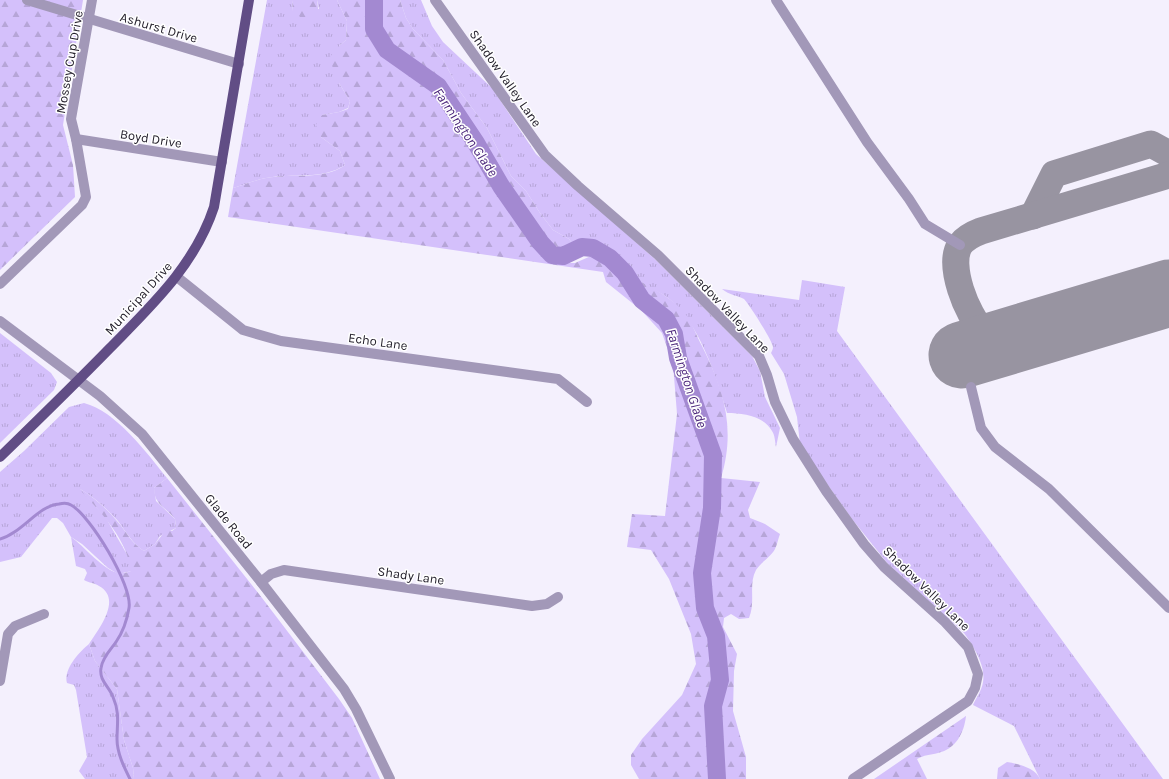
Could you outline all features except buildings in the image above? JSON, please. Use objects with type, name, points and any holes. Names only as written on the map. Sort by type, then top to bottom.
[{"type":"main road","name":"Municipal Drive","points":[[0,458],[164,293],[194,253],[207,228],[214,207],[249,0]]},
{"type":"street","name":"Ashurst Drive","points":[[27,0],[89,20],[239,64]]},
{"type":"street","name":"Mossey Cup Drive","points":[[0,284],[82,204],[86,196],[76,139],[71,120],[92,0]]},
{"type":"street","name":"Shadow Valley Lane","points":[[434,0],[545,155],[658,255],[759,356],[775,402],[793,439],[818,479],[860,538],[884,567],[945,622],[968,647],[978,674],[975,688],[968,701],[854,779]]},
{"type":"street","points":[[776,0],[867,142],[909,199],[925,224],[960,245]]},
{"type":"street","name":"Boyd Drive","points":[[76,139],[222,162]]},
{"type":"street","name":"Echo Lane","points":[[177,277],[243,330],[281,341],[558,379],[588,402]]},
{"type":"street","name":"Glade Road","points":[[0,321],[105,401],[142,434],[261,582],[344,689],[356,708],[390,779]]},
{"type":"street","points":[[971,387],[982,428],[995,447],[1049,489],[1169,608]]},
{"type":"street","name":"Shady Lane","points":[[261,582],[271,574],[284,570],[532,606],[547,604],[558,597]]},
{"type":"street","points":[[0,682],[8,634],[15,626],[44,614]]},
{"type":"green space","points":[[0,0],[83,0],[63,125],[73,165],[75,197],[0,270]]},
{"type":"green space","points":[[267,0],[292,0],[293,11],[319,9],[317,0],[337,0],[347,21],[346,40],[339,46],[339,83],[350,101],[348,108],[339,112],[322,115],[321,137],[340,151],[345,165],[327,173],[266,178],[233,188]]},
{"type":"green space","points":[[292,0],[317,0],[319,16],[305,21],[293,11]]},
{"type":"green space","points":[[337,0],[371,0],[370,29],[374,38],[389,55],[436,89],[535,245],[557,263],[575,263],[591,256],[605,260],[614,266],[618,274],[643,303],[663,320],[672,335],[677,361],[710,457],[711,508],[700,573],[703,610],[711,633],[717,668],[717,679],[709,707],[714,779],[639,779],[631,765],[631,755],[642,739],[682,695],[696,664],[691,634],[669,579],[651,550],[627,547],[632,514],[665,516],[677,414],[673,364],[662,333],[641,310],[606,282],[603,272],[228,217],[233,188],[266,178],[307,176],[327,173],[345,165],[340,151],[321,137],[316,125],[322,115],[348,109],[350,101],[339,83],[329,58],[346,40],[347,21]]},
{"type":"green space","points":[[377,0],[400,0],[406,18],[413,29],[443,60],[461,93],[487,128],[511,176],[526,191],[553,230],[569,239],[572,243],[565,247],[558,247],[551,245],[544,238],[518,201],[500,179],[444,87],[388,45],[377,26]]},
{"type":"green space","points":[[400,0],[421,0],[432,26],[443,42],[492,88],[536,154],[656,260],[752,356],[760,371],[765,397],[780,428],[776,447],[773,433],[764,422],[752,416],[727,413],[718,383],[705,351],[689,321],[679,308],[664,295],[639,283],[631,277],[621,263],[602,247],[588,242],[572,243],[569,239],[553,230],[526,191],[511,176],[487,128],[461,93],[443,60],[413,29],[406,18]]},
{"type":"green space","points":[[630,276],[668,298],[687,316],[710,362],[722,394],[727,426],[727,443],[721,478],[760,482],[748,510],[750,518],[765,524],[780,534],[773,552],[756,570],[752,587],[752,605],[749,618],[739,619],[731,614],[724,618],[723,627],[737,654],[734,671],[733,711],[746,757],[746,779],[719,779],[716,712],[723,676],[717,631],[708,609],[704,573],[713,508],[714,455],[680,359],[675,332],[668,318],[645,300]]},
{"type":"green space","points":[[802,280],[845,287],[837,331],[1163,779],[1040,779],[1014,726],[973,705],[983,682],[983,669],[981,662],[971,644],[964,633],[888,564],[852,519],[810,460],[800,444],[797,417],[784,374],[771,353],[773,347],[769,337],[744,299],[722,289],[799,300]]},
{"type":"green space","points":[[0,333],[51,373],[57,382],[54,390],[0,443]]},
{"type":"green space","points":[[84,403],[96,407],[119,424],[140,445],[167,478],[154,488],[156,501],[175,519],[176,528],[160,536],[155,544],[144,551],[133,541],[109,512],[95,499],[80,489],[106,518],[129,558],[132,571],[118,574],[108,568],[82,544],[71,537],[63,523],[57,518],[52,518],[21,557],[0,562],[0,472],[69,407]]},
{"type":"green space","points":[[167,478],[259,594],[339,699],[352,718],[380,779],[134,779],[133,768],[124,740],[117,689],[95,661],[89,644],[106,615],[109,606],[109,599],[106,592],[99,586],[84,580],[87,573],[85,569],[76,566],[71,537],[107,568],[121,573],[131,571],[124,548],[111,526],[78,488],[104,507],[113,516],[132,541],[144,551],[155,544],[166,530],[172,531],[176,528],[175,519],[158,502],[155,494],[154,488]]},
{"type":"green space","points":[[89,644],[95,661],[117,689],[124,740],[133,768],[134,779],[85,779],[79,771],[87,757],[76,690],[74,685],[67,683],[66,678],[73,662]]},
{"type":"green space","points":[[966,716],[961,734],[950,748],[917,759],[927,779],[874,779]]},
{"type":"green space","points":[[1007,762],[1031,769],[1040,779],[997,779],[998,768]]},
{"type":"waterway","name":"Farmington Glade","points":[[374,0],[374,29],[387,50],[438,86],[476,143],[501,186],[540,242],[552,255],[563,256],[582,247],[593,248],[610,258],[625,273],[642,300],[666,319],[674,334],[678,358],[713,455],[712,508],[702,573],[705,608],[716,636],[720,680],[713,706],[717,779]]},
{"type":"waterway","points":[[0,539],[16,531],[44,509],[62,503],[71,505],[79,511],[89,522],[109,552],[124,584],[129,608],[123,630],[103,661],[101,676],[115,703],[118,723],[118,749],[123,765],[130,779]]},
{"type":"taxiway","points":[[1033,216],[1054,174],[1151,144],[1169,154]]},
{"type":"taxiway","points":[[1012,339],[989,335],[983,331],[977,324],[965,302],[957,277],[956,265],[957,254],[960,245],[964,240],[981,231],[1169,175]]},
{"type":"runway","points":[[962,355],[1169,293]]}]
